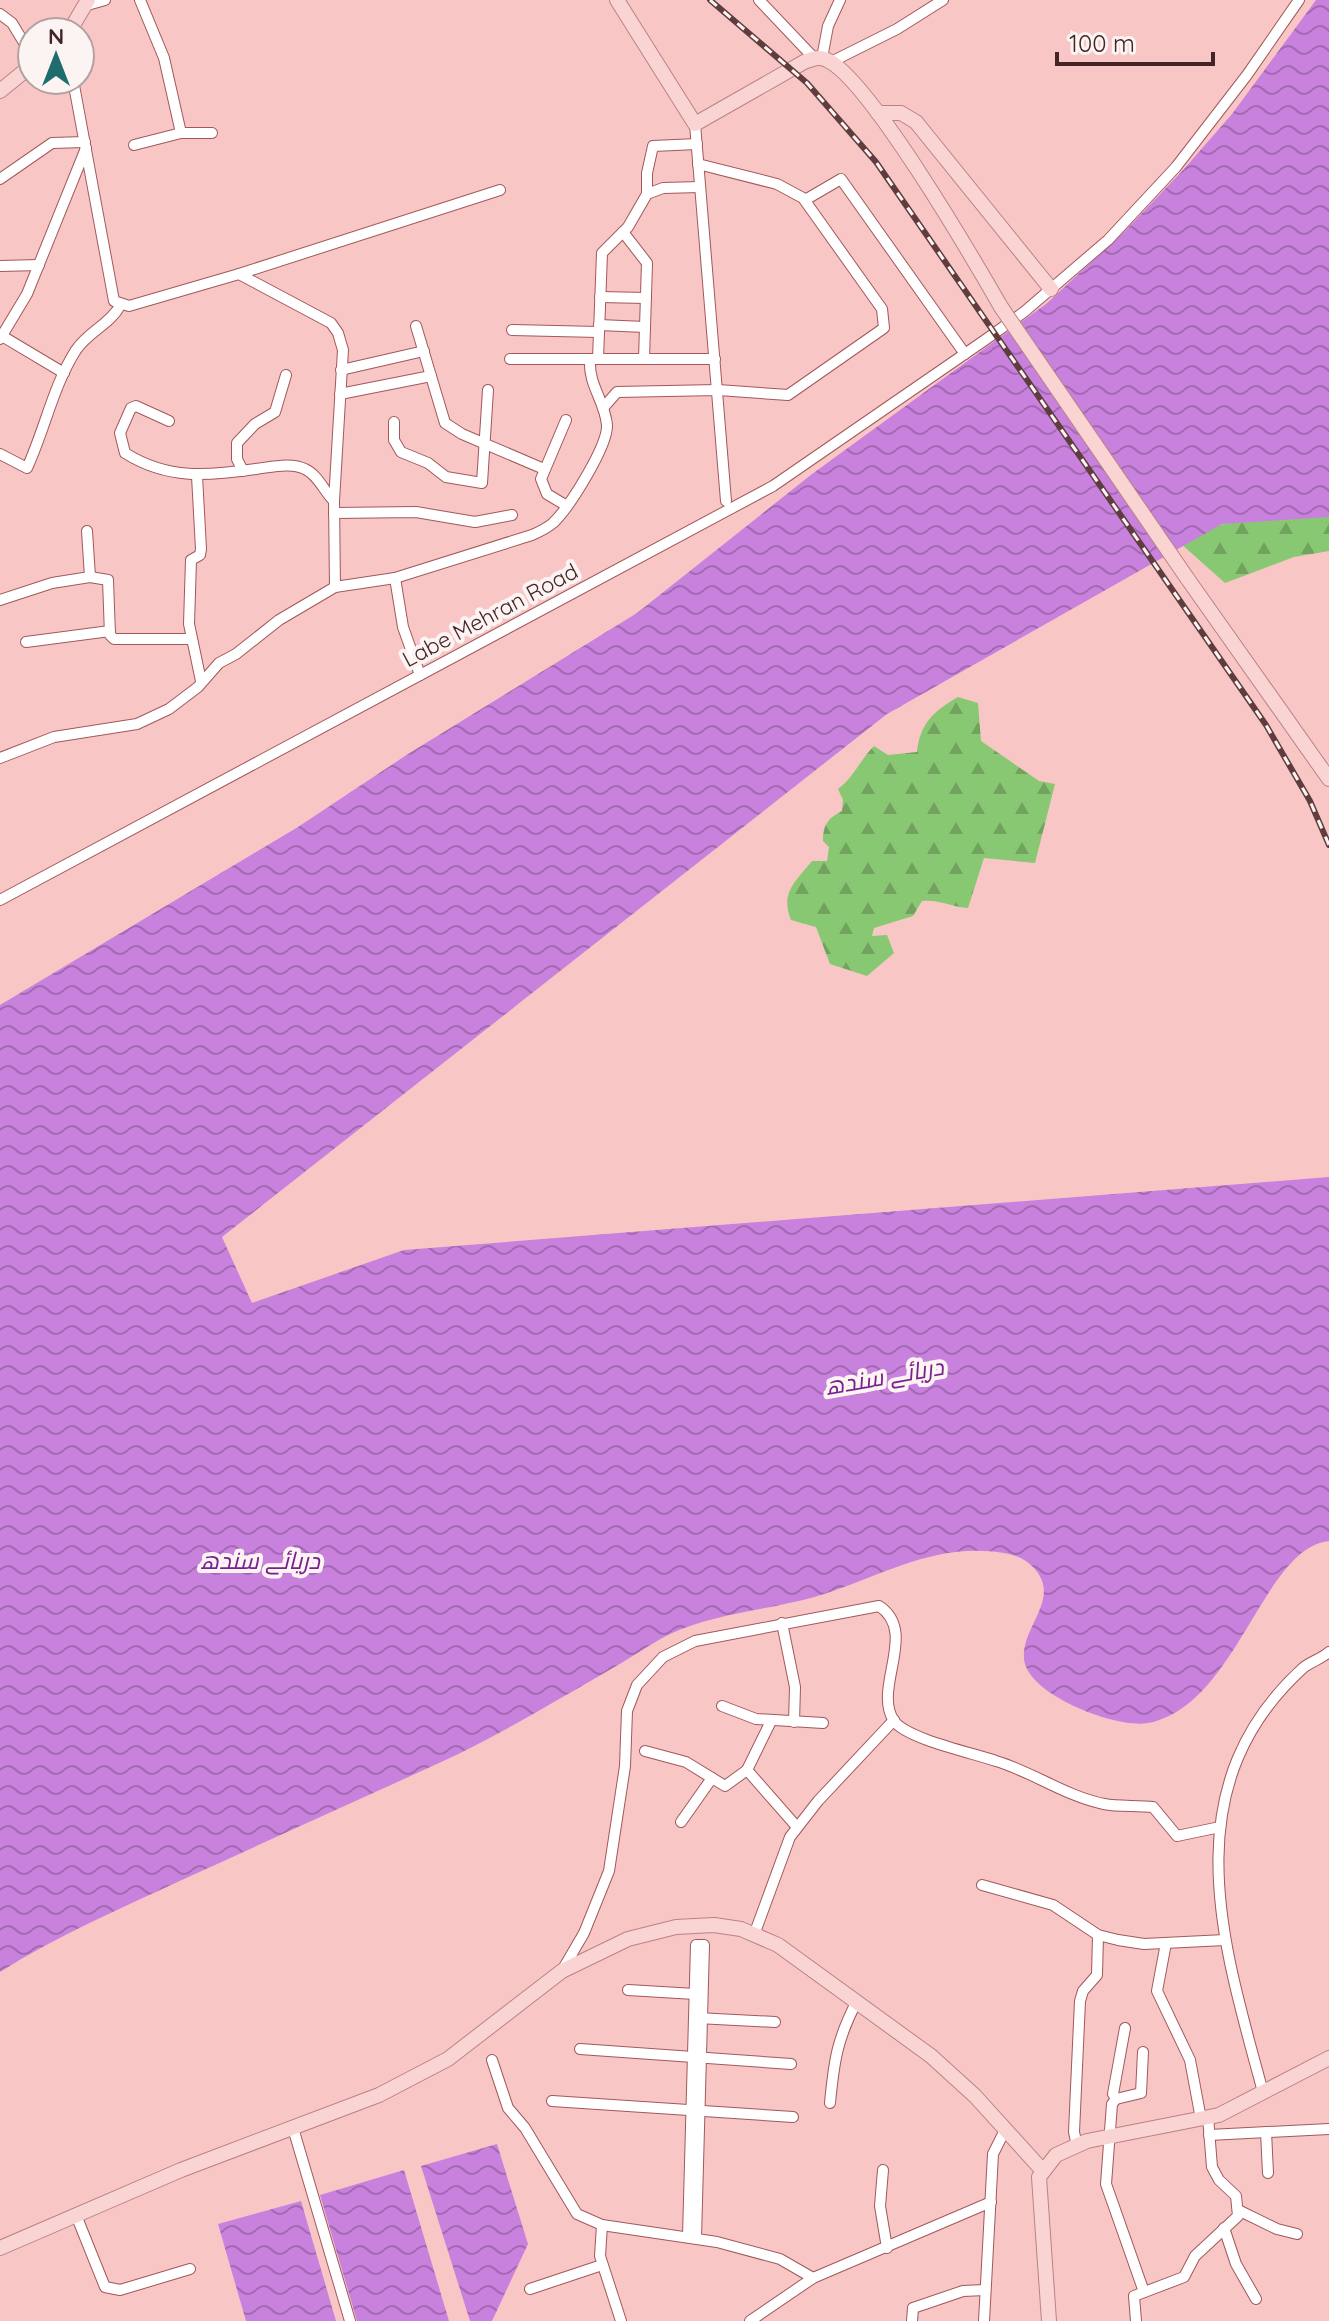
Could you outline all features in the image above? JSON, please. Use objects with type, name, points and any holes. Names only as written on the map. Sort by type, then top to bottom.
[{"type":"main road","points":[[617,0],[695,124],[822,59],[856,84],[878,113],[1001,307],[1329,779]]},
{"type":"main road","points":[[0,91],[16,78]]},
{"type":"main road","points":[[878,113],[901,113],[916,122],[1051,289]]},
{"type":"main road","points":[[0,2248],[379,2095],[448,2059],[562,1971],[628,1939],[676,1927],[714,1925],[778,1945],[931,2056],[1043,2171]]},
{"type":"main road","points":[[1049,2321],[1039,2177],[1056,2155],[1109,2137],[1204,2118],[1329,2058]]},
{"type":"street","points":[[86,3],[105,0]]},
{"type":"street","points":[[140,0],[164,58],[181,133]]},
{"type":"street","points":[[759,0],[822,59]]},
{"type":"street","points":[[822,59],[828,26],[840,0]]},
{"type":"street","points":[[822,59],[897,29],[943,0]]},
{"type":"street","name":"Labe Mehran Road","points":[[0,900],[773,486],[965,354],[1024,312],[1108,240],[1176,167],[1247,75],[1299,0]]},
{"type":"street","points":[[0,14],[16,31]]},
{"type":"street","points":[[0,28],[10,21]]},
{"type":"street","points":[[76,96],[114,301],[120,306]]},
{"type":"street","points":[[695,124],[726,501]]},
{"type":"street","points":[[134,145],[181,133],[212,133]]},
{"type":"street","points":[[0,179],[52,143],[85,145]]},
{"type":"street","points":[[0,758],[54,737],[137,724],[169,709],[219,663],[236,654],[279,620],[335,587],[395,578],[532,535],[551,525],[567,506],[605,437],[607,422],[592,384],[599,329],[602,253],[623,232],[647,194],[647,173],[653,146],[697,144]]},
{"type":"street","points":[[64,373],[1,337],[27,294],[85,145]]},
{"type":"street","points":[[603,408],[617,392],[718,390],[788,395],[884,328],[882,309],[805,200],[777,184],[698,164]]},
{"type":"street","points":[[805,200],[841,179],[965,354]]},
{"type":"street","points":[[647,194],[663,188],[700,187]]},
{"type":"street","points":[[0,454],[27,468],[64,373],[92,330],[112,320],[120,306],[239,274],[500,190]]},
{"type":"street","points":[[623,232],[647,263],[644,359]]},
{"type":"street","points":[[0,266],[39,265]]},
{"type":"street","points":[[239,274],[331,323],[338,333],[343,350],[334,501],[335,587]]},
{"type":"street","points":[[600,297],[646,298]]},
{"type":"street","points":[[416,326],[445,423],[544,469]]},
{"type":"street","points":[[512,330],[645,327]]},
{"type":"street","points":[[341,370],[424,351]]},
{"type":"street","points":[[510,359],[715,359]]},
{"type":"street","points":[[243,471],[237,459],[237,443],[255,424],[270,418],[275,412],[286,375]]},
{"type":"street","points":[[340,394],[431,376]]},
{"type":"street","points":[[394,422],[394,440],[401,452],[428,463],[457,481],[482,483],[488,390]]},
{"type":"street","points":[[169,421],[136,406],[131,408],[120,433],[120,443],[125,453],[151,467],[197,476],[274,466],[302,467],[314,474],[334,501]]},
{"type":"street","points":[[566,420],[544,469],[542,488],[567,506]]},
{"type":"street","points":[[197,476],[201,549],[200,555],[191,560],[191,639],[201,681]]},
{"type":"street","points":[[334,513],[416,512],[475,522],[512,515]]},
{"type":"street","points":[[87,531],[90,577]]},
{"type":"street","points":[[0,600],[52,583],[90,577],[108,580],[110,631],[114,639],[191,639]]},
{"type":"street","points":[[395,578],[403,627],[420,675]]},
{"type":"street","points":[[26,642],[110,631]]},
{"type":"street","points":[[562,1971],[584,1933],[609,1871],[625,1766],[627,1711],[637,1685],[663,1657],[695,1641],[879,1606],[884,1609],[895,1639],[896,1660],[888,1693],[894,1720],[943,1746],[999,1761],[1076,1796],[1106,1805],[1153,1807],[1177,1836],[1220,1827]]},
{"type":"street","points":[[782,1623],[795,1687],[794,1722]]},
{"type":"street","points":[[1263,2092],[1228,1963],[1216,1851],[1236,1756],[1272,1704],[1304,1667],[1329,1652]]},
{"type":"street","points":[[722,1706],[771,1721],[823,1723]]},
{"type":"street","points":[[754,1935],[782,1853],[797,1827],[894,1720]]},
{"type":"street","points":[[645,1751],[686,1762],[725,1786],[747,1770],[771,1721]]},
{"type":"street","points":[[747,1770],[797,1827]]},
{"type":"street","points":[[681,1822],[712,1778]]},
{"type":"street","points":[[982,1885],[1053,1905],[1098,1935],[1144,1944],[1225,1940]]},
{"type":"street","points":[[1077,2146],[1074,2132],[1080,2001],[1083,1991],[1097,1975],[1098,1935]]},
{"type":"street","points":[[1136,2321],[1134,2296],[1184,2277],[1195,2256],[1238,2216],[1236,2196],[1212,2167],[1209,2135],[1190,2060],[1157,1991],[1166,1943]]},
{"type":"street","points":[[692,2237],[698,2018],[704,1945],[696,1945],[698,2018]]},
{"type":"street","points":[[628,1990],[695,1994]]},
{"type":"street","points":[[830,2103],[834,2054],[840,2034],[857,2001]]},
{"type":"street","points":[[698,2018],[775,2022]]},
{"type":"street","points":[[1125,2028],[1113,2094],[1116,2099],[1109,2137],[1106,2184],[1144,2292]]},
{"type":"street","points":[[580,2049],[791,2064]]},
{"type":"street","points":[[1116,2099],[1141,2093],[1143,2052]]},
{"type":"street","points":[[492,2060],[508,2108],[525,2128],[577,2214],[602,2225],[692,2237],[780,2259],[813,2278]]},
{"type":"street","points":[[552,2101],[793,2117]]},
{"type":"street","points":[[293,2128],[350,2321]]},
{"type":"street","points":[[1209,2135],[1329,2129]]},
{"type":"street","points":[[984,2321],[994,2145],[1005,2130]]},
{"type":"street","points":[[1266,2132],[1268,2173]]},
{"type":"street","points":[[883,2170],[880,2206],[887,2248]]},
{"type":"street","points":[[750,2321],[813,2278],[991,2202]]},
{"type":"street","points":[[1238,2210],[1277,2229],[1297,2234]]},
{"type":"street","points":[[76,2215],[105,2287],[120,2290],[190,2269]]},
{"type":"street","points":[[602,2225],[602,2265],[621,2321]]},
{"type":"street","points":[[1224,2228],[1236,2264],[1256,2299]]},
{"type":"street","points":[[530,2289],[602,2265]]},
{"type":"street","points":[[912,2321],[913,2308],[963,2291],[985,2290]]},
{"type":"green space","points":[[1329,502],[1329,551],[1294,557],[1225,583],[1171,535]]},
{"type":"green space","points":[[958,697],[978,703],[981,741],[1039,781],[1055,784],[1035,863],[984,858],[968,908],[922,901],[913,916],[874,928],[872,936],[887,935],[894,953],[867,976],[830,964],[816,927],[791,920],[787,902],[791,888],[812,861],[827,861],[829,847],[823,841],[823,835],[827,823],[842,811],[843,800],[838,789],[874,746],[888,755],[917,752],[921,733],[930,719]]},
{"type":"water","name":"دریائے سندھ","points":[[1316,0],[1329,0],[1329,517],[1222,524],[887,714],[222,1237],[252,1303],[404,1250],[1329,1177],[1329,1541],[1306,1550],[1285,1570],[1227,1660],[1204,1688],[1179,1711],[1148,1723],[1116,1721],[1076,1707],[1056,1697],[1029,1672],[1024,1659],[1025,1647],[1043,1601],[1044,1590],[1041,1578],[1030,1564],[1004,1553],[981,1551],[936,1555],[810,1598],[708,1620],[670,1634],[460,1753],[90,1922],[0,1972],[0,1005],[298,827],[408,754],[637,613],[812,474],[1046,304],[1125,231],[1184,169],[1232,114]]},
{"type":"water","points":[[497,2144],[528,2244],[492,2321],[470,2321],[421,2166]]},
{"type":"water","points":[[404,2170],[449,2321],[357,2321],[320,2195]]},
{"type":"water","points":[[301,2201],[336,2321],[246,2321],[218,2224]]},
{"type":"railway","points":[[710,0],[807,83],[876,162],[1266,725],[1310,801],[1329,845]]}]
